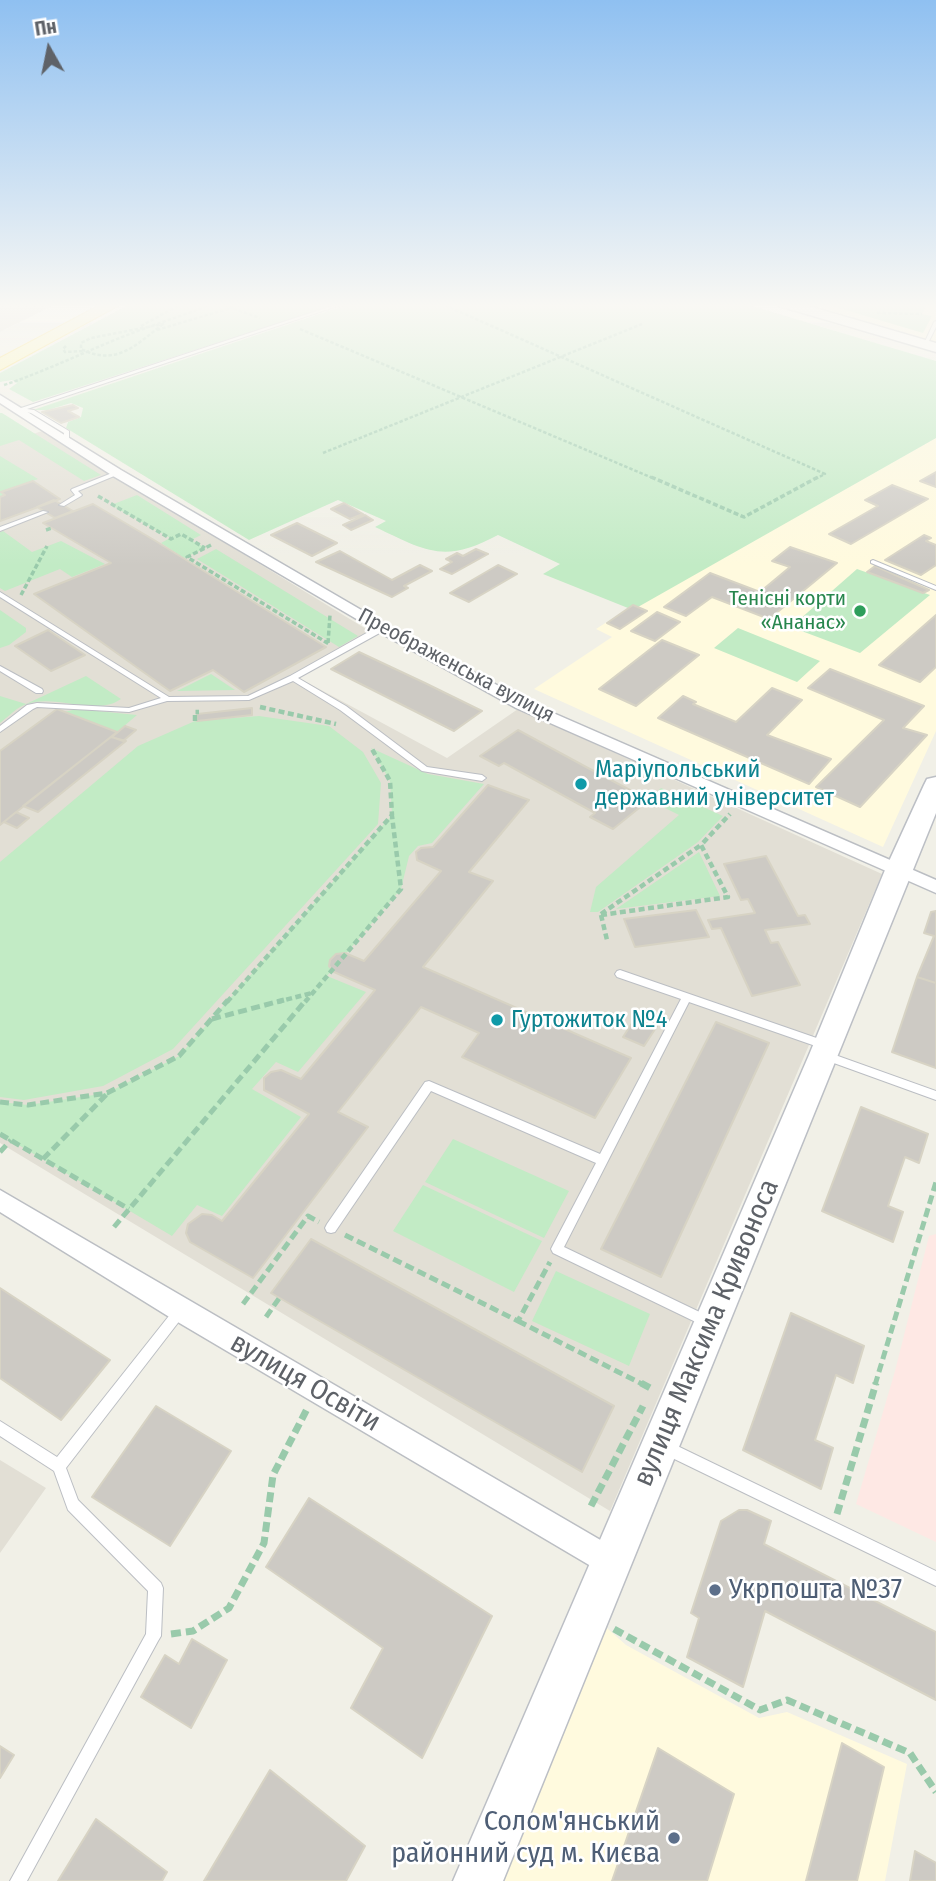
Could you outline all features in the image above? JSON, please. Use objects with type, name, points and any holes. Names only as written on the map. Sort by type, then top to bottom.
[{"type":"street","name":"Преображенська вулиця","points":[[3,391],[25,411],[64,431],[118,474],[382,628],[522,705],[936,887]]},
{"type":"street","name":"вулиця Максима Кривоноса","points":[[478,1881],[826,1051],[898,870],[936,785]]},
{"type":"street","name":"вулиця Освіти","points":[[0,1200],[180,1310],[611,1562]]},
{"type":"lane","points":[[25,411],[84,391]]},
{"type":"lane","points":[[25,411],[47,411]]},
{"type":"lane","points":[[62,505],[77,499],[77,492],[74,490],[118,474]]},
{"type":"lane","points":[[0,529],[45,512]]},
{"type":"lane","points":[[873,562],[936,589]]},
{"type":"lane","points":[[0,594],[167,698]]},
{"type":"lane","points":[[0,730],[30,707],[37,705],[129,710],[167,698],[249,698],[293,678],[382,628]]},
{"type":"lane","points":[[0,668],[39,691]]},
{"type":"lane","points":[[293,678],[343,708],[425,769],[482,778]]},
{"type":"lane","points":[[620,974],[687,997],[936,1096]]},
{"type":"lane","points":[[687,997],[557,1249],[712,1324]]},
{"type":"lane","points":[[331,1228],[429,1084],[603,1161]]},
{"type":"lane","points":[[59,1466],[180,1310]]},
{"type":"lane","points":[[0,1428],[59,1466],[73,1505],[156,1588],[153,1636],[18,1881]]},
{"type":"lane","points":[[660,1445],[936,1579]]},
{"type":"path","points":[[447,391],[744,517],[825,474],[636,391]]},
{"type":"path","points":[[323,453],[478,391]]},
{"type":"path","points":[[99,496],[171,539],[181,534],[206,548]]},
{"type":"path","points":[[46,530],[52,528]]},
{"type":"path","points":[[215,543],[187,557],[341,651]]},
{"type":"path","points":[[16,604],[47,546]]},
{"type":"path","points":[[328,643],[330,614]]},
{"type":"path","points":[[254,705],[334,722],[344,729]]},
{"type":"path","points":[[195,721],[195,712],[207,711]]},
{"type":"path","points":[[114,1227],[401,889],[390,781],[371,748],[362,741]]},
{"type":"path","points":[[601,915],[701,845],[730,814]]},
{"type":"path","points":[[0,1102],[28,1105],[107,1093],[179,1056],[392,815]]},
{"type":"path","points":[[601,915],[728,897],[701,845]]},
{"type":"path","points":[[601,915],[607,940]]},
{"type":"path","points":[[211,1020],[313,993]]},
{"type":"path","points":[[43,1159],[107,1093]]},
{"type":"path","points":[[0,1134],[130,1209]]},
{"type":"path","points":[[0,1152],[11,1140]]},
{"type":"path","points":[[833,1529],[936,1182]]},
{"type":"path","points":[[243,1304],[308,1216],[652,1389]]},
{"type":"path","points":[[519,1321],[557,1249]]},
{"type":"path","points":[[265,1317],[280,1297]]},
{"type":"path","points":[[153,1636],[193,1631],[229,1608],[264,1543],[273,1475],[317,1390]]},
{"type":"path","points":[[612,1628],[760,1710],[787,1700],[910,1753],[936,1792]]},
{"type":"shaded area","points":[[42,431],[376,635],[299,678],[447,758],[518,709],[882,874],[610,1511],[0,1143],[0,445]]},
{"type":"shaded area","points":[[936,438],[936,731],[883,847],[534,689],[612,637],[596,629],[633,605],[638,606]]},
{"type":"shaded area","points":[[936,1234],[936,1542],[856,1504],[895,1371],[929,1236]]},
{"type":"shaded area","points":[[0,1460],[46,1488],[0,1553]]},
{"type":"shaded area","points":[[599,1621],[626,1645],[759,1718],[787,1712],[907,1764],[885,1881],[502,1881]]},
{"type":"green space","points":[[12,391],[68,391],[33,402]]},
{"type":"green space","points":[[90,391],[936,391],[936,438],[638,607],[633,605],[628,608],[543,574],[560,564],[498,535],[463,549],[435,551],[375,527],[386,521],[338,500],[249,540],[66,428],[68,422],[81,417],[83,408],[71,403],[48,410],[33,410]]},
{"type":"green space","points":[[0,413],[101,475],[84,481],[19,440],[0,446]]},
{"type":"green space","points":[[0,456],[38,479],[2,492],[5,495],[0,497]]},
{"type":"green space","points":[[137,495],[201,535],[191,540],[206,548],[184,558],[161,543],[170,538],[111,505]]},
{"type":"green space","points":[[3,531],[32,552],[61,541],[105,564],[72,577],[60,569],[5,591],[0,588],[0,532]]},
{"type":"green space","points":[[216,549],[358,636],[339,647],[197,559]]},
{"type":"green space","name":"Тенісні корти «Ананас»","points":[[857,569],[930,595],[860,653],[791,627]]},
{"type":"green space","points":[[0,610],[26,628],[26,632],[9,645],[0,648]]},
{"type":"green space","points":[[738,628],[820,661],[797,682],[714,648]]},
{"type":"green space","points":[[211,674],[235,690],[177,691]]},
{"type":"green space","points":[[86,676],[121,699],[100,706],[51,702],[27,704],[0,723],[0,696],[26,704]]},
{"type":"green space","points":[[77,709],[137,715],[117,732],[64,712]]},
{"type":"green space","points":[[259,716],[329,726],[363,752],[381,783],[378,824],[173,1049],[103,1086],[24,1100],[0,1097],[0,862],[138,746],[195,721]]},
{"type":"green space","points":[[371,748],[428,774],[484,784],[432,843],[418,846],[409,856],[401,889],[327,976],[366,992],[298,1072],[276,1062],[252,1089],[301,1117],[222,1216],[197,1205],[172,1236],[0,1134],[0,1102],[28,1105],[107,1093],[179,1056],[392,815],[390,781]]},
{"type":"green space","points":[[661,788],[723,816],[698,842],[598,912],[590,912],[596,887],[679,815],[649,800]]},
{"type":"green space","points":[[699,852],[720,896],[616,909]]},
{"type":"green space","points":[[453,1139],[569,1191],[544,1238],[425,1182]]},
{"type":"green space","points":[[423,1185],[542,1241],[514,1292],[393,1231]]},
{"type":"green space","points":[[556,1271],[650,1314],[629,1366],[532,1321]]},
{"type":"building","points":[[73,405],[78,408],[68,411],[79,417],[61,423],[42,412]]},
{"type":"building","points":[[936,472],[936,487],[920,481]]},
{"type":"building","points":[[33,481],[60,499],[0,521],[0,497],[5,495],[1,492]]},
{"type":"building","points":[[892,485],[928,499],[851,544],[829,534],[878,506],[865,500]]},
{"type":"building","points":[[54,500],[73,511],[55,518],[37,507]]},
{"type":"building","points":[[344,503],[363,514],[350,519],[331,509]]},
{"type":"building","points":[[93,504],[326,647],[244,692],[213,670],[170,691],[34,594],[111,563],[43,523]]},
{"type":"building","points":[[365,515],[373,520],[351,530],[343,525]]},
{"type":"building","points":[[297,523],[337,543],[312,556],[271,535]]},
{"type":"building","points":[[924,535],[931,538],[926,541],[936,545],[936,565],[921,575],[885,560]]},
{"type":"building","points":[[790,547],[837,563],[769,619],[712,597],[686,616],[664,607],[710,573],[760,592],[790,567],[772,561]]},
{"type":"building","points":[[476,549],[488,554],[452,574],[440,569],[452,562],[446,559],[457,553],[463,556]]},
{"type":"building","points":[[340,551],[392,580],[420,565],[432,571],[404,586],[408,588],[392,597],[316,562]]},
{"type":"building","points":[[498,565],[517,574],[469,602],[450,593]]},
{"type":"building","points":[[875,566],[929,590],[923,593],[867,572]]},
{"type":"building","points":[[633,605],[647,611],[620,629],[607,623]]},
{"type":"building","points":[[657,612],[680,622],[655,641],[631,631]]},
{"type":"building","points":[[936,615],[936,667],[920,682],[879,665]]},
{"type":"building","points":[[48,630],[85,655],[51,671],[15,646]]},
{"type":"building","points":[[662,640],[699,655],[636,706],[599,689]]},
{"type":"building","points":[[359,652],[482,711],[454,731],[331,669]]},
{"type":"building","points":[[830,669],[924,706],[903,728],[927,735],[860,807],[816,787],[884,720],[808,688]]},
{"type":"building","points":[[772,688],[802,700],[767,735],[831,759],[809,784],[658,718],[683,696],[696,702],[693,704],[736,722]]},
{"type":"building","points":[[252,708],[252,715],[197,721],[197,714]]},
{"type":"building","points":[[57,709],[117,732],[0,825],[0,751]]},
{"type":"building","points":[[125,726],[136,730],[123,741],[112,737]]},
{"type":"building","name":"Маріупольський державний університет","points":[[518,730],[649,800],[613,829],[590,817],[595,813],[504,763],[499,766],[480,756]]},
{"type":"building","points":[[111,737],[126,741],[38,812],[23,806]]},
{"type":"building","name":"Гуртожиток №4","points":[[488,785],[529,800],[469,872],[493,881],[423,967],[631,1058],[595,1118],[462,1057],[479,1033],[421,1007],[338,1112],[368,1127],[253,1278],[190,1242],[186,1233],[188,1224],[202,1214],[212,1215],[222,1221],[309,1114],[264,1090],[264,1078],[271,1072],[281,1070],[301,1079],[375,990],[334,972],[329,966],[330,960],[336,954],[345,953],[364,961],[441,871],[417,860],[416,852],[421,848],[433,847]]},
{"type":"building","points":[[16,812],[29,818],[17,828],[4,822]]},
{"type":"building","points":[[766,856],[798,916],[805,915],[810,924],[765,930],[771,943],[778,942],[800,985],[752,996],[721,928],[712,929],[708,920],[755,913],[748,899],[741,900],[724,864]]},
{"type":"building","points":[[696,910],[709,937],[635,947],[624,919]]},
{"type":"building","points":[[936,911],[936,983],[917,977],[934,936],[924,933],[931,912]]},
{"type":"building","points":[[917,977],[936,983],[936,1068],[892,1052]]},
{"type":"building","points":[[642,1008],[663,1017],[644,1046],[623,1037]]},
{"type":"building","points":[[716,1022],[769,1043],[661,1277],[601,1249]]},
{"type":"building","points":[[861,1107],[928,1134],[919,1163],[905,1157],[888,1206],[903,1212],[893,1242],[822,1211]]},
{"type":"building","points":[[311,1239],[614,1406],[582,1472],[271,1293]]},
{"type":"building","points":[[0,1288],[110,1360],[61,1420],[0,1378]]},
{"type":"building","points":[[791,1313],[864,1346],[853,1383],[836,1375],[815,1440],[833,1448],[821,1489],[743,1450]]},
{"type":"building","points":[[156,1406],[231,1451],[170,1546],[92,1497]]},
{"type":"building","points":[[309,1498],[492,1616],[422,1758],[351,1708],[383,1648],[266,1567]]},
{"type":"building","points":[[739,1510],[747,1510],[771,1521],[764,1544],[936,1632],[936,1700],[765,1611],[743,1687],[687,1657],[699,1618],[691,1613],[721,1521]]},
{"type":"building","points":[[192,1639],[227,1660],[191,1728],[141,1697],[165,1655],[179,1664]]},
{"type":"building","points":[[842,1743],[884,1767],[857,1881],[806,1881]]},
{"type":"building","points":[[0,1746],[14,1755],[0,1778]]},
{"type":"building","name":"Солом'янський районний суд м. Києва","points":[[658,1748],[734,1794],[707,1881],[612,1881]]},
{"type":"building","points":[[270,1770],[365,1846],[346,1881],[204,1881]]},
{"type":"building","points":[[96,1819],[167,1872],[162,1881],[58,1881]]},
{"type":"building","points":[[915,1851],[936,1863],[936,1881],[910,1881]]},
{"type":"place","name":"Тенісні корти «Ананас»","points":[[860,611]]},
{"type":"place","name":"Маріупольський державний університет","points":[[581,784]]},
{"type":"place","name":"Гуртожиток №4","points":[[497,1020]]},
{"type":"place","name":"Укрпошта №37","points":[[715,1590]]},
{"type":"place","name":"Солом'янський районний суд м. Києва","points":[[674,1838]]}]
